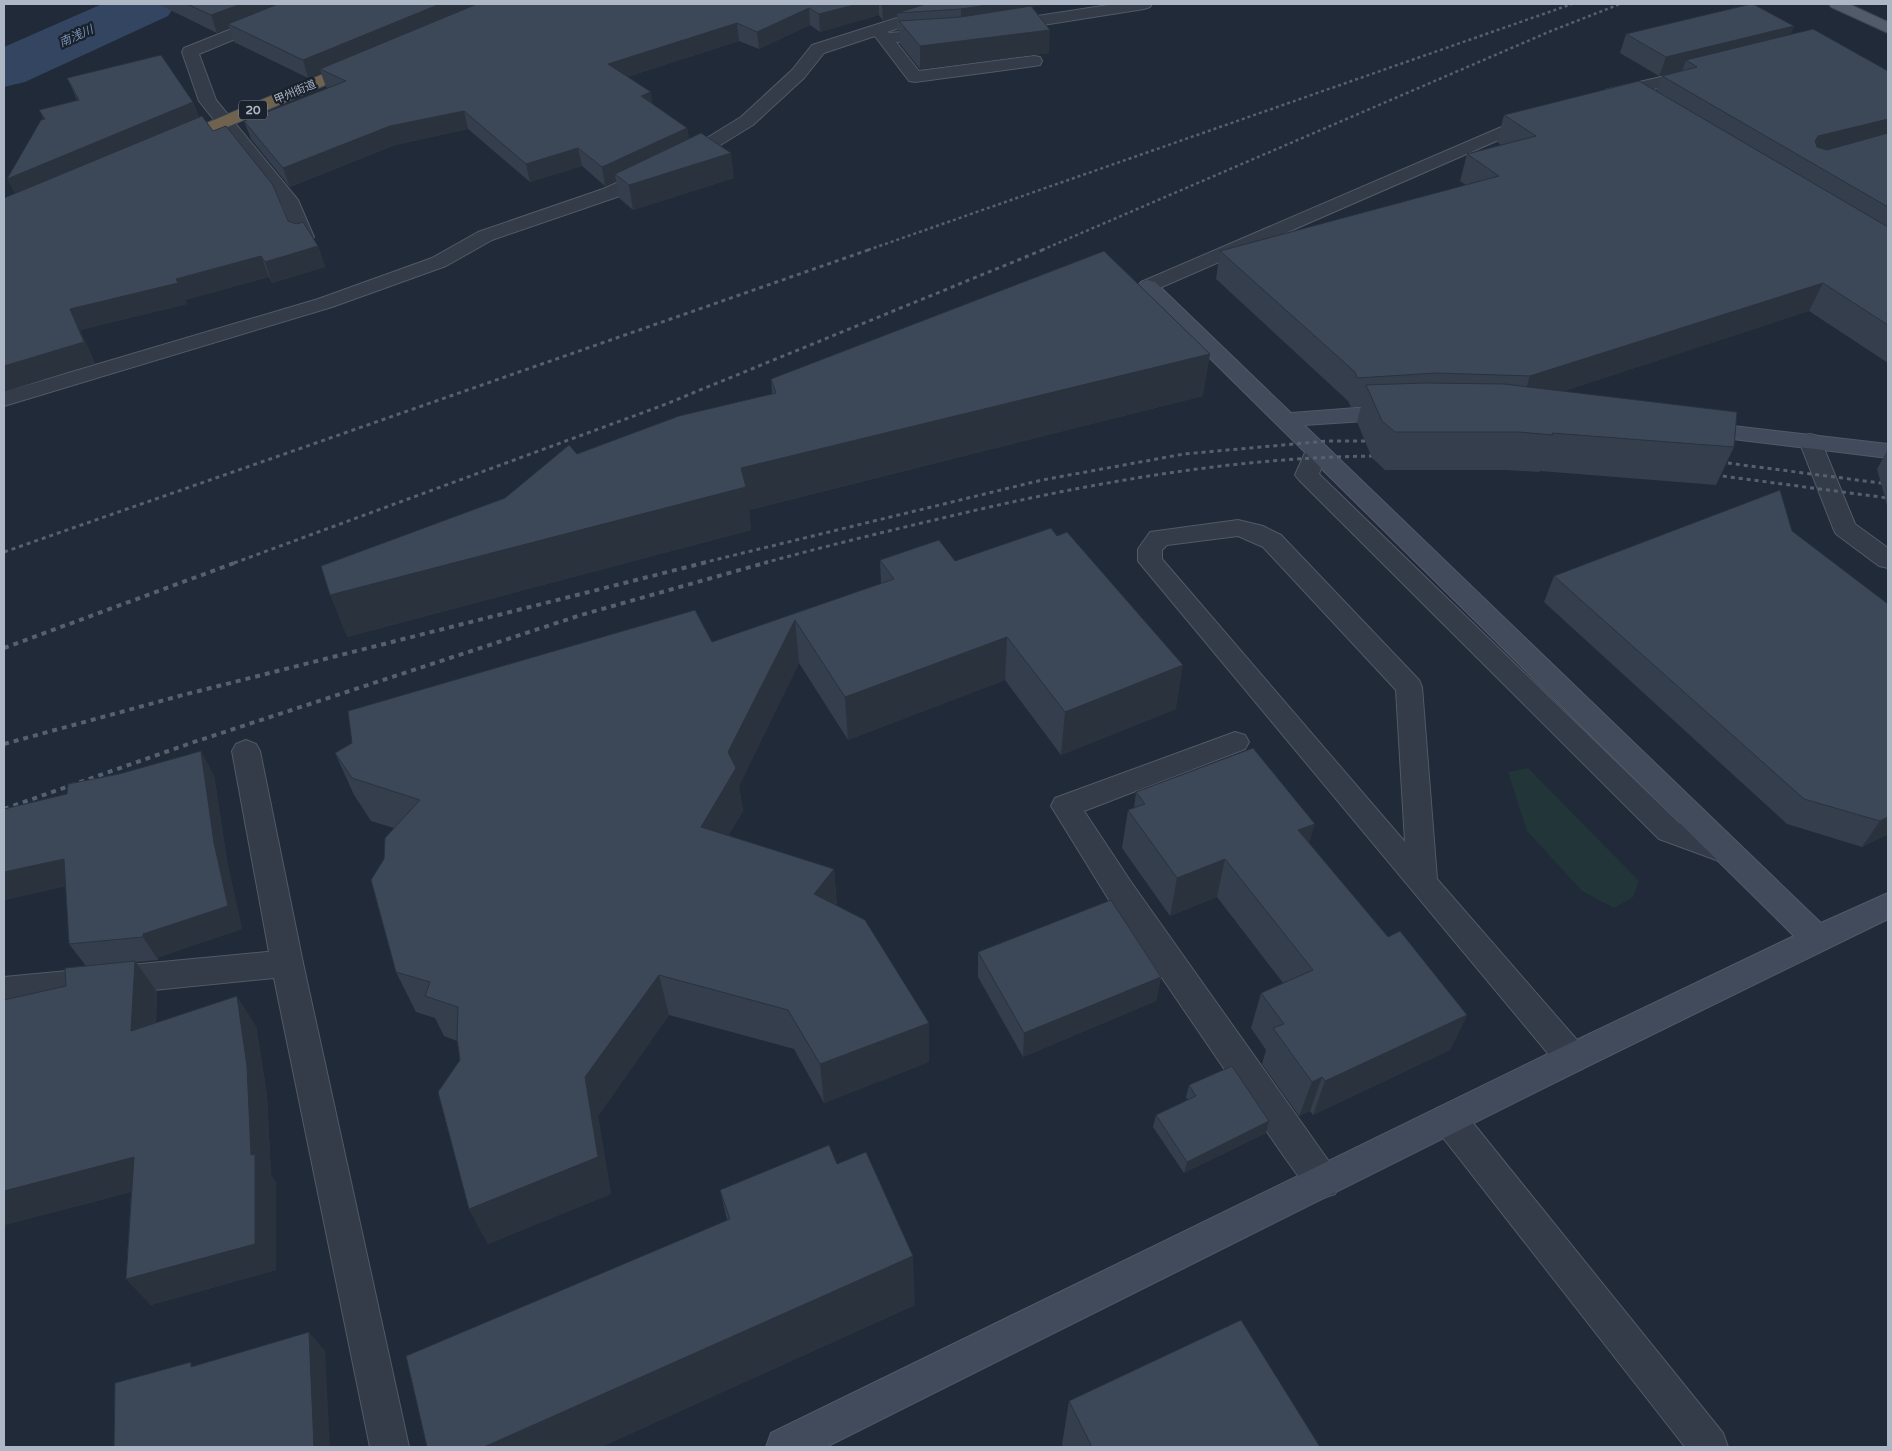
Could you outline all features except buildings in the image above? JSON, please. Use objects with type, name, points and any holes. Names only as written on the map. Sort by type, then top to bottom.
[{"type":"highway","name":"甲州街道","points":[[162,148],[372,59]]},
{"type":"main road","points":[[1837,4],[1888,28]]},
{"type":"street","points":[[304,237],[291,204],[208,101],[190,52],[306,4]]},
{"type":"street","points":[[4,400],[351,293],[438,262],[485,236],[610,194],[685,159],[747,121],[798,74],[818,50],[882,34],[956,4]]},
{"type":"street","points":[[990,28],[1144,4]]},
{"type":"street","points":[[882,34],[952,33]]},
{"type":"street","points":[[882,34],[915,77],[1034,61]]},
{"type":"street","points":[[1593,99],[1714,70]]},
{"type":"street","points":[[1620,92],[1645,107]]},
{"type":"street","points":[[1548,111],[1148,286],[1316,451],[1307,475],[1668,831],[1730,853],[1817,939]]},
{"type":"street","points":[[192,320],[199,341]]},
{"type":"street","points":[[1284,420],[1340,414],[1419,411]]},
{"type":"street","points":[[1681,427],[1888,451]]},
{"type":"street","points":[[1810,441],[1845,528],[1888,560]]},
{"type":"street","points":[[1422,884],[1409,687],[1272,541],[1254,532],[1238,528],[1159,538],[1150,549],[1150,561],[1422,884],[1572,1058]]},
{"type":"street","points":[[1235,742],[1065,806],[1132,907],[1323,1182]]},
{"type":"street","points":[[246,752],[287,963],[390,1447]]},
{"type":"street","points":[[784,1447],[1572,1058],[1888,905]]},
{"type":"street","points":[[4,991],[287,963]]},
{"type":"street","points":[[1449,1119],[1709,1447]]},
{"type":"green space","points":[[1528,768],[1639,881],[1633,897],[1614,908],[1582,891],[1527,831],[1508,772]]},
{"type":"waterway","name":"南浅川","points":[[4,69],[148,4]]},
{"type":"railway","points":[[868,250],[1572,4]]},
{"type":"railway","points":[[1042,250],[1551,31],[1620,4]]},
{"type":"railway","points":[[4,552],[871,249]]},
{"type":"railway","points":[[234,563],[661,406],[1045,249]]},
{"type":"railway","points":[[702,563],[1042,480],[1184,454],[1327,441],[1380,441]]},
{"type":"railway","points":[[764,563],[951,516],[1113,482],[1221,466],[1331,457],[1386,456]]},
{"type":"railway","points":[[1712,461],[1888,484]]},
{"type":"railway","points":[[1707,474],[1888,498]]},
{"type":"railway","points":[[4,648],[237,562]]},
{"type":"railway","points":[[4,744],[183,695],[707,562]]},
{"type":"railway","points":[[4,809],[191,743],[581,615],[768,562]]}]
